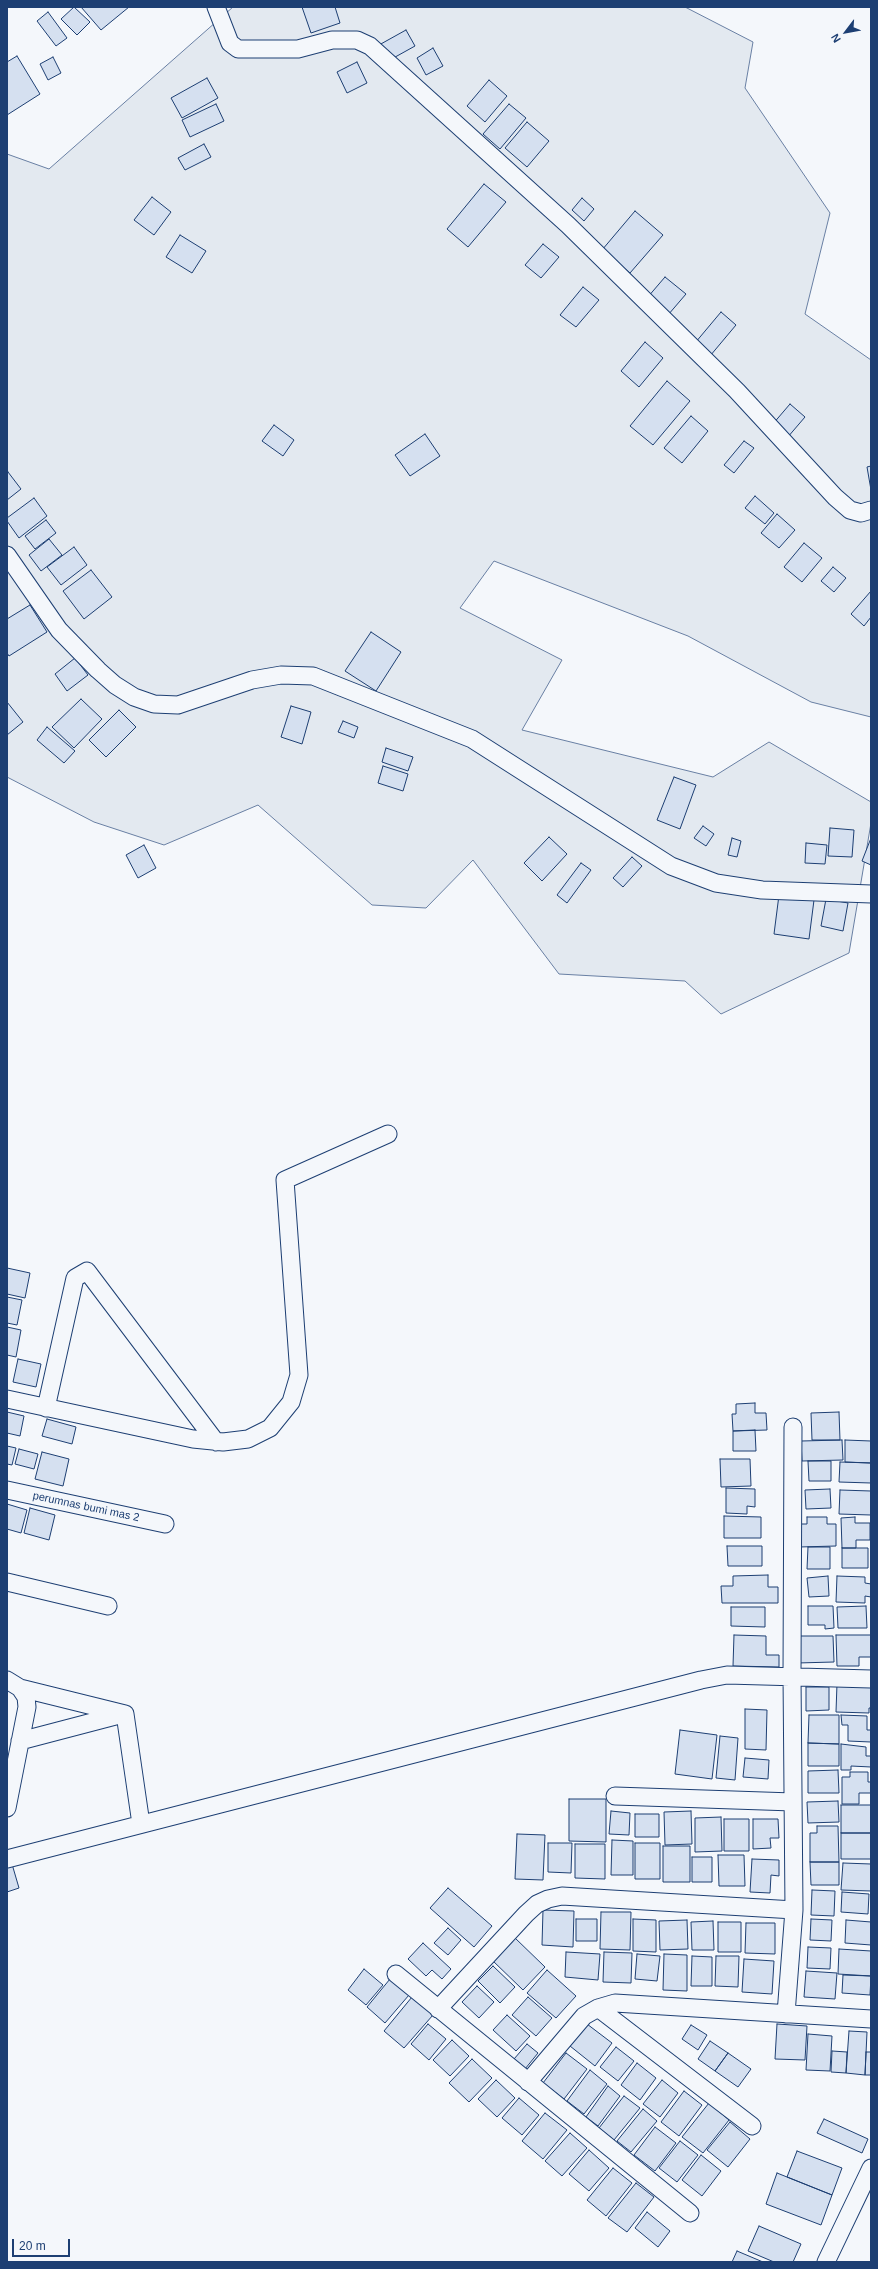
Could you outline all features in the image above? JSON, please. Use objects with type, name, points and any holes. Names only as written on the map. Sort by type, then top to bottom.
[{"type":"street","points":[[216,7],[230,43],[238,49],[298,49],[332,40],[357,40],[370,46],[573,230],[737,391],[834,497],[850,510],[861,513],[871,510]]},
{"type":"street","points":[[7,555],[59,630],[98,670],[115,685],[134,697],[154,704],[178,705],[252,680],[281,675],[313,676],[472,739],[671,866],[716,883],[762,890],[871,894]]},
{"type":"street","points":[[7,1399],[193,1439],[216,1442],[248,1439],[270,1428],[291,1402],[299,1375],[285,1180],[388,1134]]},
{"type":"street","points":[[46,1408],[75,1278],[87,1271],[216,1442]]},
{"type":"street","points":[[786,2014],[794,1910],[792,1676],[793,1427]]},
{"type":"street","name":"perumnas bumi mas 2","points":[[7,1490],[165,1524]]},
{"type":"street","points":[[7,1582],[108,1606]]},
{"type":"street","points":[[7,1859],[701,1680],[727,1675],[871,1678]]},
{"type":"street","points":[[13,1684],[125,1714]]},
{"type":"street","points":[[7,1808],[9,1783],[27,1707],[26,1697],[13,1684]]},
{"type":"street","points":[[125,1714],[141,1824]]},
{"type":"street","points":[[20,1741],[125,1714]]},
{"type":"street","points":[[615,1796],[794,1802]]},
{"type":"street","points":[[438,2009],[526,1914],[537,1904],[548,1899],[562,1896],[794,1910]]},
{"type":"street","points":[[396,1974],[690,2213]]},
{"type":"street","points":[[528,2082],[584,2016],[598,2008],[615,2003],[871,2019]]},
{"type":"street","points":[[598,2008],[752,2126]]},
{"type":"street","points":[[826,2262],[871,2168]]},
{"type":"shaded area","points":[[233,7],[685,7],[753,42],[745,88],[830,213],[805,314],[871,360],[871,717],[811,702],[688,636],[494,561],[460,608],[562,660],[522,730],[713,777],[769,742],[871,802],[871,823],[849,953],[721,1014],[685,981],[559,974],[473,860],[426,908],[372,905],[258,805],[164,845],[94,822],[7,777],[7,154],[49,169]]},
{"type":"building","points":[[74,7],[90,22],[77,35],[61,19]]},
{"type":"building","points":[[81,7],[129,7],[101,30]]},
{"type":"building","points":[[302,7],[335,7],[340,23],[311,33]]},
{"type":"building","points":[[48,12],[67,38],[56,46],[37,21]]},
{"type":"building","points":[[406,30],[415,46],[388,61],[379,45]]},
{"type":"building","points":[[433,48],[443,66],[426,75],[417,58]]},
{"type":"building","points":[[17,56],[40,94],[7,115],[7,62]]},
{"type":"building","points":[[53,57],[61,73],[48,80],[40,64]]},
{"type":"building","points":[[357,62],[367,83],[347,93],[337,72]]},
{"type":"building","points":[[207,78],[218,98],[182,118],[171,98]]},
{"type":"building","points":[[489,80],[507,96],[485,122],[467,106]]},
{"type":"building","points":[[216,104],[224,121],[190,137],[182,120]]},
{"type":"building","points":[[509,104],[526,118],[500,149],[483,134]]},
{"type":"building","points":[[527,122],[549,141],[527,167],[505,148]]},
{"type":"building","points":[[204,144],[211,157],[185,170],[178,158]]},
{"type":"building","points":[[484,184],[506,202],[468,247],[447,229]]},
{"type":"building","points":[[152,197],[171,212],[154,235],[134,220]]},
{"type":"building","points":[[582,198],[594,209],[584,221],[572,210]]},
{"type":"building","points":[[635,211],[663,235],[630,273],[602,250]]},
{"type":"building","points":[[180,235],[206,251],[192,273],[166,257]]},
{"type":"building","points":[[543,244],[559,257],[541,278],[525,265]]},
{"type":"building","points":[[665,277],[686,294],[668,315],[647,298]]},
{"type":"building","points":[[583,287],[599,300],[576,327],[560,315]]},
{"type":"building","points":[[721,312],[736,325],[710,356],[695,343]]},
{"type":"building","points":[[645,342],[663,358],[639,387],[621,371]]},
{"type":"building","points":[[667,381],[690,401],[653,445],[630,426]]},
{"type":"building","points":[[790,404],[805,417],[787,438],[772,425]]},
{"type":"building","points":[[691,416],[708,431],[682,463],[664,448]]},
{"type":"building","points":[[274,425],[294,440],[283,456],[262,441]]},
{"type":"building","points":[[425,434],[440,456],[410,476],[395,455]]},
{"type":"building","points":[[744,441],[754,448],[734,473],[724,465]]},
{"type":"building","points":[[871,466],[871,490],[867,467]]},
{"type":"building","points":[[8,472],[21,489],[7,500],[7,473]]},
{"type":"building","points":[[755,496],[774,513],[765,524],[745,508]]},
{"type":"building","points":[[34,498],[47,516],[19,538],[7,521],[7,518]]},
{"type":"building","points":[[777,514],[795,530],[779,548],[761,533]]},
{"type":"building","points":[[46,520],[56,533],[35,549],[25,536]]},
{"type":"building","points":[[49,539],[62,555],[41,571],[29,555]]},
{"type":"building","points":[[804,543],[822,558],[802,582],[784,567]]},
{"type":"building","points":[[74,547],[87,565],[61,585],[47,567]]},
{"type":"building","points":[[833,567],[846,578],[834,592],[821,581]]},
{"type":"building","points":[[91,570],[112,597],[84,619],[63,591]]},
{"type":"building","points":[[871,591],[871,617],[864,626],[851,614]]},
{"type":"building","points":[[30,605],[47,632],[9,656],[7,653],[7,619]]},
{"type":"building","points":[[371,632],[401,652],[376,691],[345,671]]},
{"type":"building","points":[[75,658],[88,675],[67,691],[55,674]]},
{"type":"building","points":[[81,699],[102,719],[74,748],[52,727]]},
{"type":"building","points":[[7,702],[23,722],[7,735]]},
{"type":"building","points":[[291,706],[311,712],[302,744],[281,737]]},
{"type":"building","points":[[119,710],[136,727],[106,757],[89,740]]},
{"type":"building","points":[[343,721],[358,727],[354,738],[338,732]]},
{"type":"building","points":[[47,727],[75,751],[64,763],[37,740]]},
{"type":"building","points":[[386,748],[413,757],[408,771],[382,762]]},
{"type":"building","points":[[383,766],[408,774],[403,791],[378,783]]},
{"type":"building","points":[[674,777],[696,785],[680,829],[657,820]]},
{"type":"building","points":[[703,826],[714,834],[706,846],[694,838]]},
{"type":"building","points":[[830,828],[854,830],[852,857],[828,856]]},
{"type":"building","points":[[549,837],[567,854],[542,881],[524,863]]},
{"type":"building","points":[[732,838],[741,841],[737,857],[728,855]]},
{"type":"building","points":[[871,838],[871,865],[862,861]]},
{"type":"building","points":[[806,843],[827,845],[825,864],[805,863]]},
{"type":"building","points":[[144,845],[156,868],[138,878],[126,855]]},
{"type":"building","points":[[632,857],[642,866],[623,887],[613,878]]},
{"type":"building","points":[[581,863],[591,870],[567,903],[557,895]]},
{"type":"building","points":[[779,895],[814,900],[809,939],[774,934]]},
{"type":"building","points":[[826,899],[848,903],[843,931],[821,926]]},
{"type":"building","points":[[7,1268],[30,1273],[25,1298],[7,1294]]},
{"type":"building","points":[[7,1297],[22,1300],[17,1325],[7,1323]]},
{"type":"building","points":[[7,1327],[21,1330],[16,1357],[7,1355]]},
{"type":"building","points":[[18,1359],[41,1364],[36,1387],[13,1382]]},
{"type":"building","points":[[755,1403],[755,1413],[766,1413],[767,1430],[733,1431],[732,1414],[736,1414],[736,1404]]},
{"type":"building","points":[[7,1412],[24,1416],[20,1436],[7,1433]]},
{"type":"building","points":[[839,1412],[840,1440],[812,1440],[811,1413]]},
{"type":"building","points":[[47,1419],[76,1427],[72,1444],[42,1436]]},
{"type":"building","points":[[755,1430],[756,1451],[733,1451],[733,1431]]},
{"type":"building","points":[[842,1440],[843,1460],[802,1461],[801,1441]]},
{"type":"building","points":[[845,1440],[871,1441],[871,1463],[845,1462]]},
{"type":"building","points":[[7,1446],[16,1448],[12,1465],[7,1464]]},
{"type":"building","points":[[19,1449],[38,1454],[34,1469],[15,1464]]},
{"type":"building","points":[[42,1452],[69,1459],[63,1486],[35,1479]]},
{"type":"building","points":[[720,1459],[750,1459],[751,1486],[721,1487]]},
{"type":"building","points":[[808,1461],[831,1461],[831,1481],[809,1481]]},
{"type":"building","points":[[840,1462],[871,1463],[871,1483],[839,1482]]},
{"type":"building","points":[[726,1488],[755,1489],[755,1507],[747,1506],[747,1514],[726,1513]]},
{"type":"building","points":[[830,1489],[831,1508],[806,1509],[805,1490]]},
{"type":"building","points":[[840,1490],[871,1491],[871,1515],[839,1514]]},
{"type":"building","points":[[7,1504],[27,1510],[21,1533],[7,1529]]},
{"type":"building","points":[[30,1508],[55,1515],[49,1540],[24,1533]]},
{"type":"building","points":[[724,1516],[761,1517],[761,1538],[724,1538]]},
{"type":"building","points":[[807,1517],[827,1517],[827,1524],[836,1524],[836,1546],[799,1547],[798,1524],[807,1524]]},
{"type":"building","points":[[855,1517],[855,1523],[870,1523],[870,1540],[856,1540],[856,1548],[842,1548],[841,1518]]},
{"type":"building","points":[[727,1546],[762,1546],[762,1566],[728,1566]]},
{"type":"building","points":[[808,1547],[830,1547],[830,1569],[807,1569]]},
{"type":"building","points":[[842,1548],[868,1548],[868,1568],[842,1568]]},
{"type":"building","points":[[768,1575],[768,1587],[778,1587],[778,1603],[722,1603],[721,1586],[733,1586],[733,1576]]},
{"type":"building","points":[[828,1576],[829,1596],[809,1597],[807,1578]]},
{"type":"building","points":[[837,1576],[865,1577],[865,1583],[871,1584],[871,1597],[865,1596],[865,1603],[836,1602]]},
{"type":"building","points":[[808,1606],[833,1606],[834,1628],[825,1629],[825,1625],[808,1625]]},
{"type":"building","points":[[866,1606],[867,1628],[838,1628],[837,1607]]},
{"type":"building","points":[[731,1607],[765,1607],[765,1627],[731,1626]]},
{"type":"building","points":[[734,1635],[766,1636],[766,1655],[779,1655],[779,1667],[733,1666]]},
{"type":"building","points":[[836,1635],[871,1635],[871,1657],[859,1657],[859,1666],[837,1666]]},
{"type":"building","points":[[797,1636],[833,1636],[834,1662],[797,1663]]},
{"type":"building","points":[[837,1684],[871,1685],[871,1708],[869,1708],[869,1713],[836,1712]]},
{"type":"building","points":[[806,1687],[829,1687],[829,1710],[806,1711]]},
{"type":"building","points":[[745,1709],[767,1710],[766,1750],[745,1749]]},
{"type":"building","points":[[809,1715],[839,1715],[839,1744],[808,1743]]},
{"type":"building","points":[[841,1715],[867,1716],[867,1730],[871,1730],[871,1742],[848,1741],[848,1725],[842,1725]]},
{"type":"building","points":[[680,1730],[717,1735],[712,1779],[675,1774]]},
{"type":"building","points":[[720,1736],[738,1738],[735,1780],[716,1778]]},
{"type":"building","points":[[808,1743],[839,1744],[839,1766],[808,1766]]},
{"type":"building","points":[[841,1744],[866,1747],[866,1756],[871,1756],[871,1767],[851,1766],[851,1770],[841,1770]]},
{"type":"building","points":[[745,1758],[769,1760],[768,1779],[743,1777]]},
{"type":"building","points":[[838,1770],[839,1793],[808,1793],[808,1771]]},
{"type":"building","points":[[850,1772],[868,1772],[868,1782],[871,1782],[871,1793],[859,1793],[859,1804],[842,1804],[842,1777],[850,1777]]},
{"type":"building","points":[[569,1799],[606,1799],[606,1842],[569,1841]]},
{"type":"building","points":[[838,1801],[839,1822],[808,1823],[807,1802]]},
{"type":"building","points":[[841,1805],[871,1805],[871,1833],[841,1833]]},
{"type":"building","points":[[611,1811],[630,1813],[629,1835],[609,1834]]},
{"type":"building","points":[[691,1811],[692,1844],[665,1845],[664,1812]]},
{"type":"building","points":[[635,1814],[659,1814],[659,1837],[635,1837]]},
{"type":"building","points":[[721,1817],[722,1851],[695,1852],[695,1818]]},
{"type":"building","points":[[724,1819],[749,1819],[749,1851],[724,1851]]},
{"type":"building","points":[[753,1819],[778,1819],[779,1838],[770,1838],[771,1848],[753,1849]]},
{"type":"building","points":[[817,1826],[838,1826],[839,1862],[810,1862],[810,1833],[817,1833]]},
{"type":"building","points":[[841,1833],[871,1833],[871,1859],[841,1859]]},
{"type":"building","points":[[517,1834],[545,1835],[543,1880],[515,1879]]},
{"type":"building","points":[[612,1840],[633,1841],[633,1875],[611,1875]]},
{"type":"building","points":[[548,1843],[572,1843],[571,1873],[548,1872]]},
{"type":"building","points":[[635,1843],[660,1843],[660,1879],[635,1879]]},
{"type":"building","points":[[575,1844],[605,1844],[605,1879],[575,1878]]},
{"type":"building","points":[[663,1846],[690,1846],[690,1882],[663,1882]]},
{"type":"building","points":[[718,1855],[744,1855],[745,1886],[719,1886]]},
{"type":"building","points":[[692,1857],[712,1857],[712,1882],[692,1882]]},
{"type":"building","points":[[752,1859],[779,1860],[779,1876],[771,1875],[770,1893],[750,1892]]},
{"type":"building","points":[[810,1862],[839,1862],[839,1885],[811,1885]]},
{"type":"building","points":[[843,1863],[871,1864],[871,1891],[841,1890]]},
{"type":"building","points":[[12,1864],[19,1888],[7,1892],[7,1866]]},
{"type":"building","points":[[448,1888],[492,1926],[474,1947],[430,1908]]},
{"type":"building","points":[[812,1890],[835,1891],[834,1916],[811,1915]]},
{"type":"building","points":[[842,1892],[869,1894],[868,1914],[841,1912]]},
{"type":"building","points":[[543,1910],[574,1911],[573,1947],[542,1945]]},
{"type":"building","points":[[601,1912],[631,1912],[630,1950],[600,1949]]},
{"type":"building","points":[[576,1919],[597,1919],[597,1941],[576,1941]]},
{"type":"building","points":[[633,1919],[656,1920],[656,1952],[633,1951]]},
{"type":"building","points":[[811,1919],[832,1920],[831,1941],[810,1940]]},
{"type":"building","points":[[687,1920],[688,1949],[660,1950],[659,1921]]},
{"type":"building","points":[[846,1920],[871,1922],[871,1945],[845,1943]]},
{"type":"building","points":[[713,1921],[714,1950],[692,1950],[691,1922]]},
{"type":"building","points":[[718,1922],[741,1922],[741,1952],[718,1952]]},
{"type":"building","points":[[746,1923],[775,1923],[775,1954],[745,1953]]},
{"type":"building","points":[[448,1928],[461,1940],[448,1955],[434,1943]]},
{"type":"building","points":[[514,1937],[545,1967],[523,1990],[492,1960]]},
{"type":"building","points":[[423,1943],[451,1969],[442,1979],[432,1970],[426,1976],[408,1959]]},
{"type":"building","points":[[808,1947],[831,1948],[830,1969],[807,1968]]},
{"type":"building","points":[[839,1949],[871,1951],[871,1976],[838,1974]]},
{"type":"building","points":[[566,1952],[600,1954],[598,1980],[565,1977]]},
{"type":"building","points":[[604,1952],[632,1953],[631,1983],[603,1982]]},
{"type":"building","points":[[637,1954],[660,1956],[657,1981],[635,1979]]},
{"type":"building","points":[[664,1954],[687,1955],[687,1991],[663,1990]]},
{"type":"building","points":[[692,1956],[712,1957],[712,1986],[691,1986]]},
{"type":"building","points":[[716,1956],[739,1956],[738,1987],[715,1986]]},
{"type":"building","points":[[744,1959],[774,1961],[772,1994],[742,1992]]},
{"type":"building","points":[[493,1966],[515,1987],[500,2003],[478,1981]]},
{"type":"building","points":[[364,1969],[383,1985],[366,2005],[348,1990]]},
{"type":"building","points":[[547,1970],[576,1996],[556,2018],[527,1993]]},
{"type":"building","points":[[806,1971],[837,1973],[835,1999],[804,1997]]},
{"type":"building","points":[[843,1975],[871,1976],[870,1995],[842,1993]]},
{"type":"building","points":[[390,1979],[409,1995],[385,2023],[367,2007]]},
{"type":"building","points":[[477,1986],[494,2002],[479,2018],[462,2002]]},
{"type":"building","points":[[412,1997],[433,2015],[404,2048],[384,2031]]},
{"type":"building","points":[[528,1997],[552,2018],[536,2036],[512,2015]]},
{"type":"building","points":[[507,2015],[530,2036],[516,2051],[493,2030]]},
{"type":"building","points":[[428,2024],[446,2039],[429,2060],[411,2044]]},
{"type":"building","points":[[587,2024],[612,2043],[595,2066],[570,2046]]},
{"type":"building","points":[[777,2024],[807,2026],[805,2060],[775,2059]]},
{"type":"building","points":[[691,2025],[707,2035],[698,2050],[682,2039]]},
{"type":"building","points":[[849,2031],[867,2032],[865,2075],[846,2073]]},
{"type":"building","points":[[808,2034],[832,2036],[830,2071],[806,2070]]},
{"type":"building","points":[[452,2040],[469,2056],[450,2076],[433,2060]]},
{"type":"building","points":[[710,2041],[728,2053],[715,2071],[698,2059]]},
{"type":"building","points":[[527,2044],[538,2053],[525,2069],[514,2059]]},
{"type":"building","points":[[616,2047],[634,2061],[618,2081],[600,2067]]},
{"type":"building","points":[[832,2051],[847,2052],[846,2073],[831,2072]]},
{"type":"building","points":[[866,2052],[871,2052],[871,2075],[865,2075]]},
{"type":"building","points":[[566,2053],[587,2069],[564,2099],[543,2083]]},
{"type":"building","points":[[728,2053],[751,2069],[738,2087],[715,2071]]},
{"type":"building","points":[[472,2059],[492,2078],[469,2102],[449,2083]]},
{"type":"building","points":[[637,2063],[656,2078],[640,2100],[621,2085]]},
{"type":"building","points":[[590,2070],[607,2084],[584,2114],[567,2101]]},
{"type":"building","points":[[496,2080],[515,2098],[497,2117],[478,2099]]},
{"type":"building","points":[[662,2080],[678,2093],[660,2117],[643,2104]]},
{"type":"building","points":[[608,2086],[620,2096],[598,2126],[586,2117]]},
{"type":"building","points":[[684,2091],[702,2105],[679,2136],[661,2122]]},
{"type":"building","points":[[624,2096],[640,2108],[614,2140],[599,2128]]},
{"type":"building","points":[[519,2098],[539,2115],[522,2135],[502,2118]]},
{"type":"building","points":[[709,2103],[729,2120],[703,2153],[682,2137]]},
{"type":"building","points":[[643,2109],[657,2121],[631,2152],[617,2141]]},
{"type":"building","points":[[545,2113],[567,2130],[543,2159],[522,2141]]},
{"type":"building","points":[[824,2119],[868,2139],[862,2153],[817,2133]]},
{"type":"building","points":[[730,2122],[750,2139],[728,2167],[707,2150]]},
{"type":"building","points":[[655,2127],[676,2143],[655,2171],[634,2155]]},
{"type":"building","points":[[570,2133],[587,2148],[562,2176],[545,2161]]},
{"type":"building","points":[[680,2141],[698,2155],[677,2182],[659,2168]]},
{"type":"building","points":[[589,2150],[609,2168],[589,2191],[569,2174]]},
{"type":"building","points":[[797,2151],[842,2168],[832,2195],[787,2177]]},
{"type":"building","points":[[701,2155],[721,2171],[702,2196],[682,2180]]},
{"type":"building","points":[[613,2168],[632,2183],[606,2216],[587,2200]]},
{"type":"building","points":[[777,2173],[832,2195],[821,2225],[766,2204]]},
{"type":"building","points":[[636,2183],[654,2197],[627,2232],[608,2218]]},
{"type":"building","points":[[647,2212],[670,2231],[658,2247],[635,2228]]},
{"type":"building","points":[[759,2226],[801,2244],[793,2262],[774,2262],[748,2251]]},
{"type":"building","points":[[737,2251],[763,2262],[732,2262]]}]
